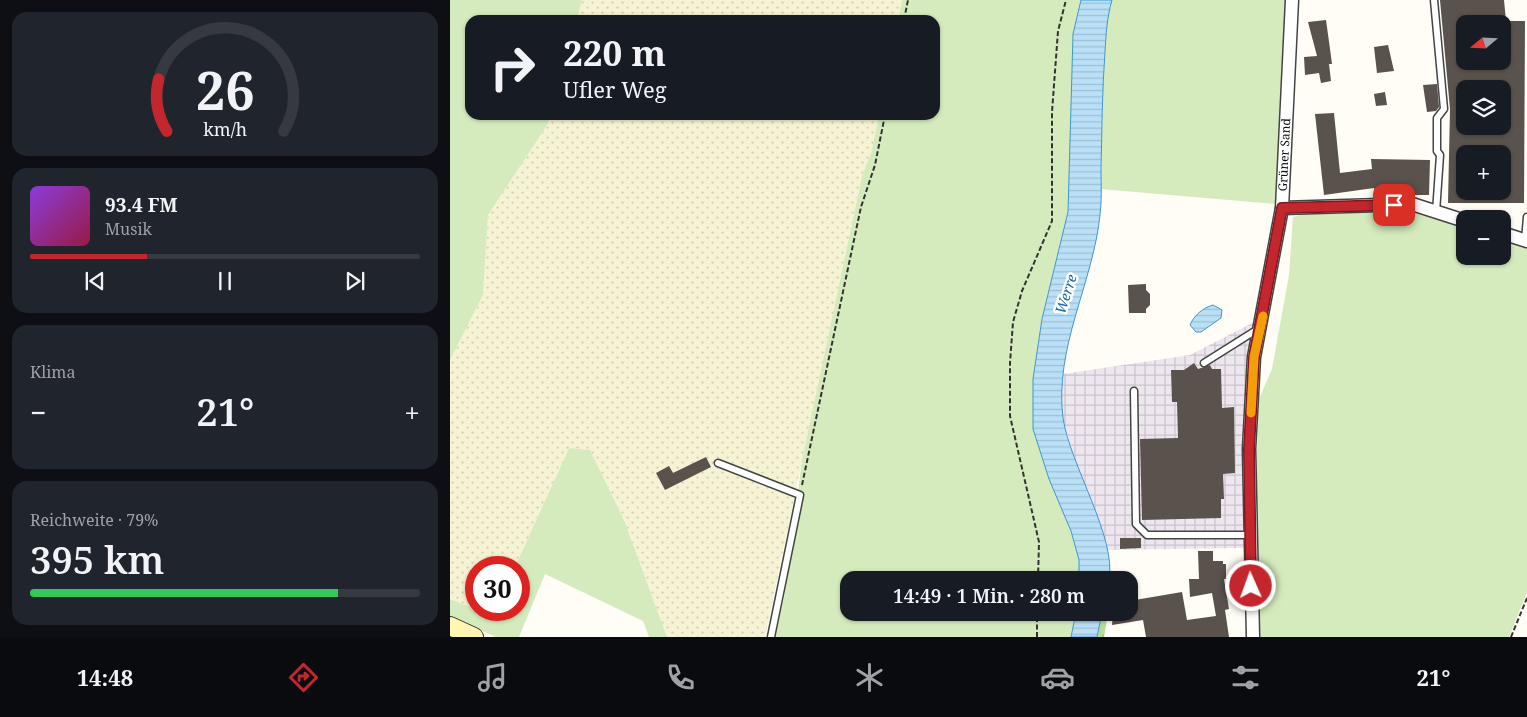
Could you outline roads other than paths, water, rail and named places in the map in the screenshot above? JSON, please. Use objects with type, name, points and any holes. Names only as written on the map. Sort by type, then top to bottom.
[{"type":"main road","points":[[450,626],[474,637]]},
{"type":"street","name":"Grüner Sand","points":[[1253,637],[1249,535],[1249,440],[1254,357],[1282,208],[1292,0]]},
{"type":"street","points":[[1282,208],[1412,204],[1456,218]]},
{"type":"street","points":[[1511,236],[1526,241]]},
{"type":"lane","points":[[1434,0],[1444,109],[1437,118],[1437,151],[1440,155],[1436,212]]},
{"type":"lane","points":[[1526,241],[1527,217]]},
{"type":"lane","points":[[1204,363],[1261,326]]},
{"type":"lane","points":[[1134,391],[1136,524],[1147,535],[1249,535]]},
{"type":"lane","points":[[718,464],[800,495],[771,637]]},
{"type":"water","name":"Werre","points":[[1081,0],[1112,0],[1107,26],[1104,67],[1100,215],[1090,266],[1069,341],[1064,366],[1062,392],[1063,418],[1067,437],[1100,523],[1110,563],[1110,571],[1079,571],[1079,560],[1071,531],[1049,479],[1033,429],[1033,379],[1042,319],[1068,212],[1073,34]]},
{"type":"water","points":[[1213,305],[1222,310],[1221,318],[1201,332],[1196,332],[1190,325],[1192,321],[1199,312]]},
{"type":"water","points":[[1074,621],[1100,621],[1097,637],[1071,637]]}]
